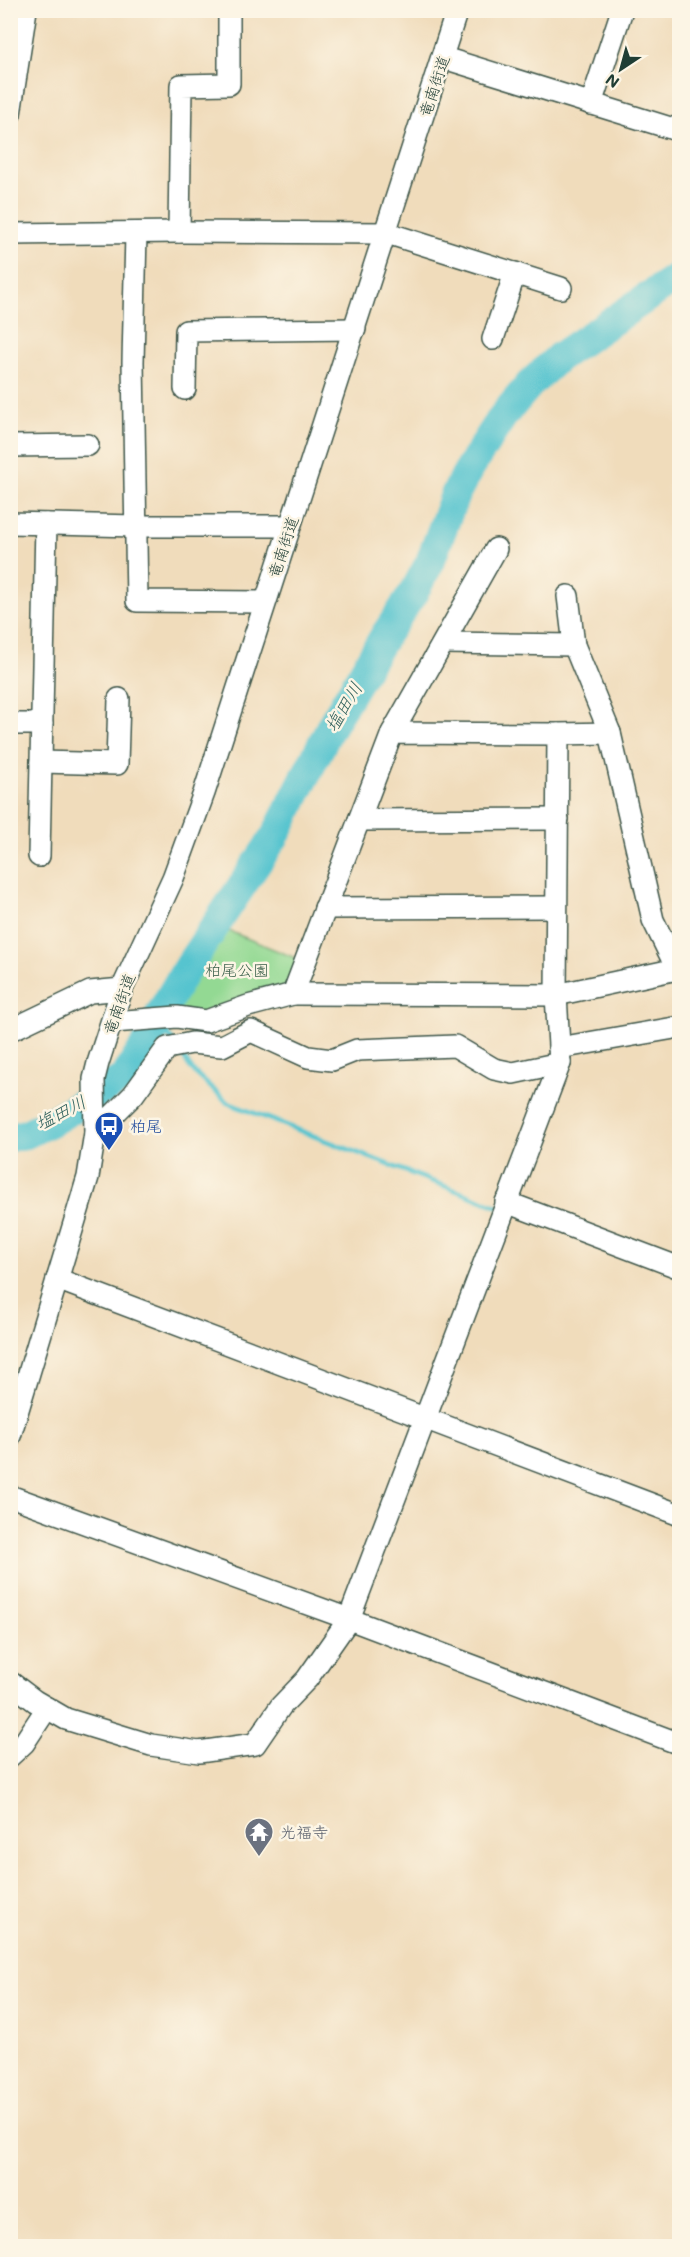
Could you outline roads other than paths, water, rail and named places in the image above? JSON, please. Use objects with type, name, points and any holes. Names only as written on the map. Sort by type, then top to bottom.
[{"type":"street","points":[[10,114],[26,10]]},
{"type":"street","points":[[179,232],[181,85],[229,84],[229,10]]},
{"type":"street","name":"竜南街道","points":[[10,1436],[88,1177],[95,1126],[94,1079],[122,989],[173,878],[204,793],[458,10]]},
{"type":"street","points":[[591,104],[622,10]]},
{"type":"street","points":[[444,58],[680,131]]},
{"type":"street","points":[[136,232],[133,362],[137,601],[265,602]]},
{"type":"street","points":[[10,234],[387,233],[561,288]]},
{"type":"street","points":[[493,339],[515,273]]},
{"type":"street","points":[[185,389],[186,331],[355,329]]},
{"type":"street","points":[[10,446],[88,445]]},
{"type":"street","points":[[10,523],[290,526]]},
{"type":"street","points":[[39,856],[46,524]]},
{"type":"street","points":[[293,994],[392,733],[496,549]]},
{"type":"street","points":[[113,1022],[177,1017],[206,1021],[248,1006],[293,994],[556,995],[677,969],[653,920],[610,732],[574,645],[567,596]]},
{"type":"street","points":[[444,643],[574,645]]},
{"type":"street","points":[[41,762],[117,764],[119,699]]},
{"type":"street","points":[[10,724],[42,724]]},
{"type":"street","points":[[392,733],[610,732]]},
{"type":"street","points":[[10,1682],[66,1719],[151,1745],[199,1752],[255,1744],[281,1706],[307,1679],[349,1619],[559,1056],[556,995],[558,734]]},
{"type":"street","points":[[359,820],[558,819]]},
{"type":"street","points":[[325,908],[556,907]]},
{"type":"street","points":[[10,1029],[90,992],[122,989]]},
{"type":"street","points":[[95,1126],[133,1095],[167,1048],[192,1043],[222,1046],[251,1031],[308,1057],[332,1060],[357,1050],[455,1046],[494,1069],[513,1073],[559,1056],[680,1027]]},
{"type":"street","points":[[506,1202],[680,1268]]},
{"type":"street","points":[[57,1279],[680,1515]]},
{"type":"street","points":[[10,1496],[349,1619],[680,1744]]},
{"type":"street","points":[[10,1756],[24,1743],[47,1708]]},
{"type":"waterway","name":"塩田川","points":[[10,1137],[26,1134],[56,1119],[125,1077],[159,1023],[159,1016],[185,971],[275,836],[331,726],[385,635],[414,592],[430,562],[455,495],[503,416],[530,384],[559,357],[680,275]]},
{"type":"waterway","points":[[160,1024],[172,1040]]},
{"type":"waterway","points":[[179,1051],[193,1071],[228,1103],[499,1207]]},
{"type":"place","name":"柏尾","points":[[109,1152]]},
{"type":"place","name":"光福寺","points":[[259,1858]]},
{"type":"park label","name":"柏尾公園","points":[[237,970]]}]
